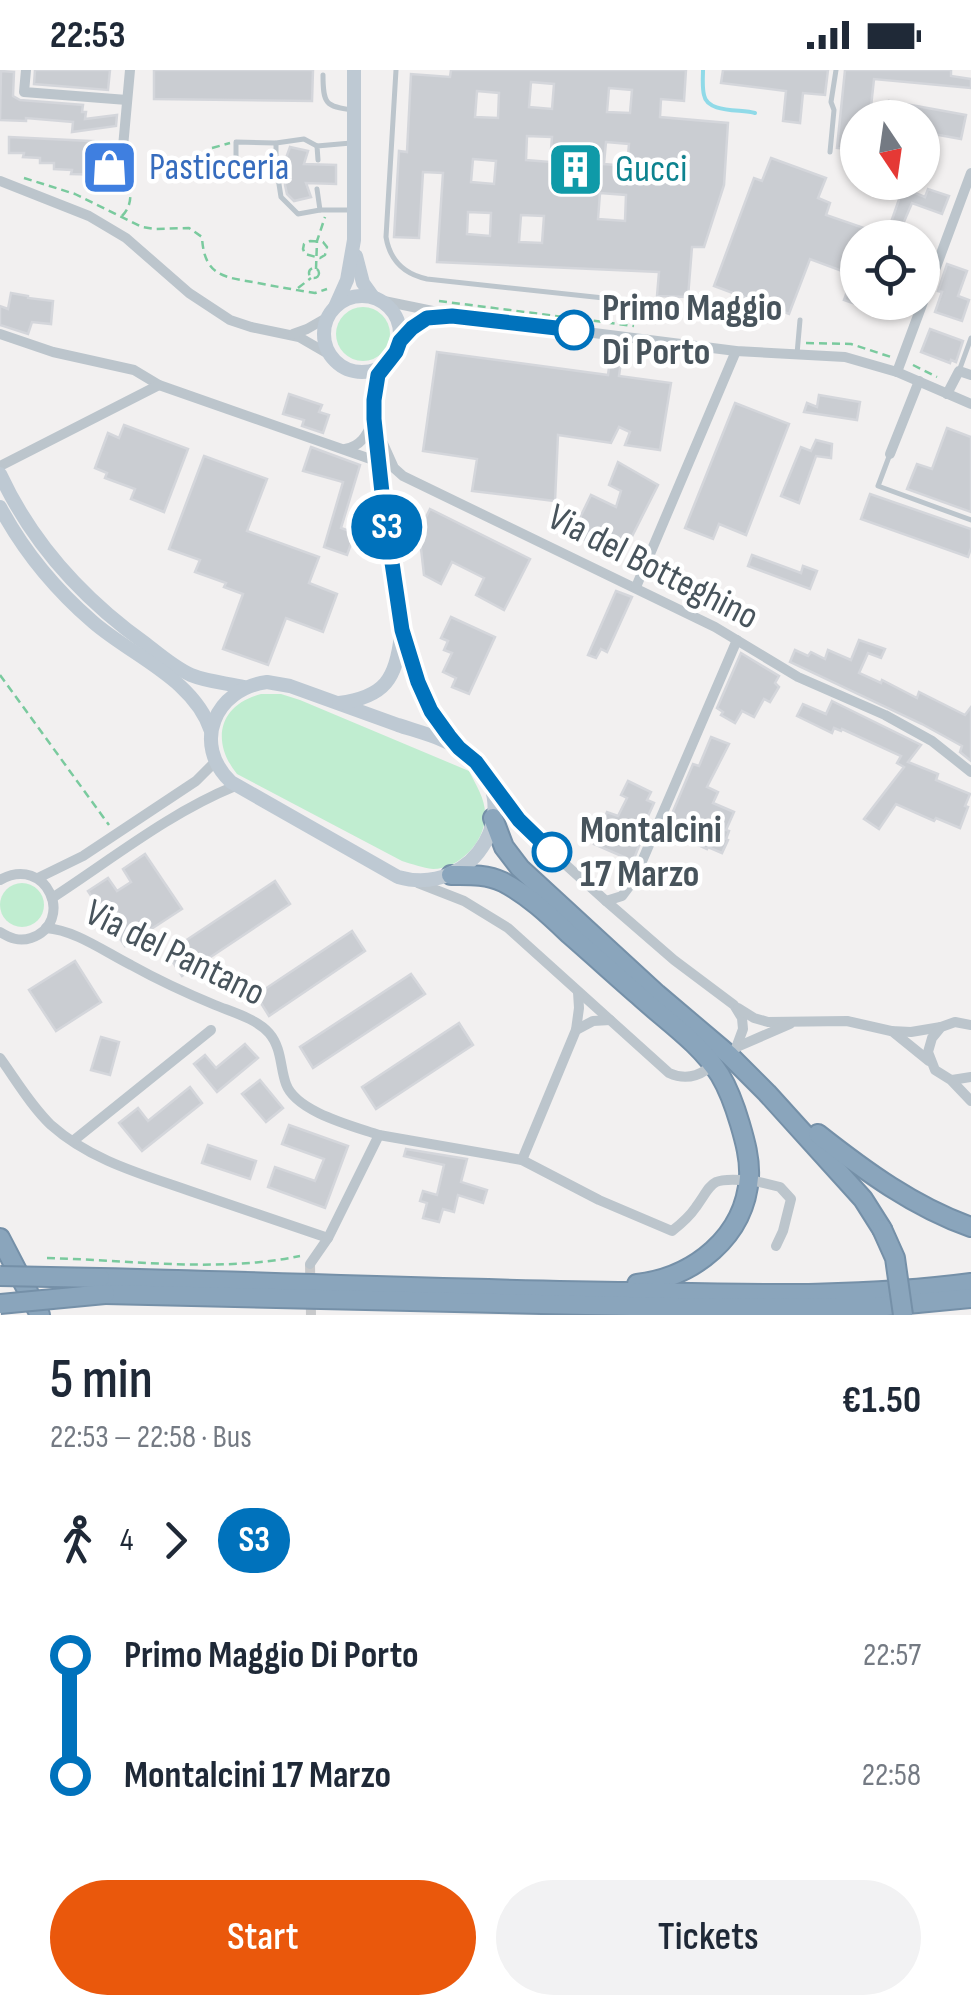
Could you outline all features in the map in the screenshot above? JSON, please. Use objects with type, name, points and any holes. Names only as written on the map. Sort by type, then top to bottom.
[{"type":"highway","points":[[493,818],[504,847],[520,868],[628,969],[729,1055],[842,1174],[872,1212],[895,1258],[900,1315]]},
{"type":"highway","points":[[451,875],[487,876],[523,895],[684,1036],[725,1066],[813,1151],[880,1232]]},
{"type":"highway","points":[[554,1291],[645,1283],[672,1276],[692,1268],[710,1254],[736,1220],[749,1178],[740,1124],[720,1075],[684,1036]]},
{"type":"highway","points":[[767,1093],[854,1162],[908,1197],[971,1227]]},
{"type":"highway","points":[[0,1238],[40,1315]]},
{"type":"highway","points":[[0,1276],[103,1286],[442,1302],[717,1308],[876,1306],[971,1298]]},
{"type":"highway","points":[[0,1291],[103,1286],[760,1294],[871,1292],[971,1284]]},
{"type":"highway","points":[[6,1315],[0,1304],[103,1286]]},
{"type":"highway","points":[[442,1302],[499,1315]]},
{"type":"highway","points":[[844,1315],[876,1306]]},
{"type":"main road","points":[[354,70],[354,240],[358,272],[362,283],[395,315],[400,327],[396,352],[377,380],[374,418]]},
{"type":"main road","points":[[0,507],[29,553],[60,590],[103,630],[187,692],[201,708],[211,731],[215,762],[235,786],[381,869],[408,880],[432,880],[466,867],[488,837],[493,818],[488,780],[476,762],[459,748],[426,701],[402,630],[374,418],[366,392],[330,354],[324,338],[324,327],[350,269],[354,240]]},
{"type":"main road","points":[[332,312],[352,297],[376,298]]},
{"type":"main road","points":[[347,368],[364,372],[385,364]]},
{"type":"main road","points":[[0,474],[32,532],[89,599],[183,671],[198,678],[245,687]]},
{"type":"main road","points":[[338,703],[367,697],[384,686],[396,668],[402,630]]},
{"type":"main road","points":[[211,731],[226,701],[245,687],[267,682],[338,703],[459,748]]},
{"type":"street","points":[[26,70],[24,92],[127,100]]},
{"type":"street","points":[[124,176],[130,70]]},
{"type":"street","points":[[899,366],[971,172]]},
{"type":"street","points":[[0,185],[89,216],[126,238],[189,293],[230,320],[251,328],[292,334],[330,354]]},
{"type":"street","points":[[376,298],[452,316],[736,351],[797,349],[845,356],[899,366],[919,382],[949,389],[971,404]]},
{"type":"street","points":[[292,334],[332,312]]},
{"type":"street","points":[[400,341],[423,320],[452,316]]},
{"type":"street","points":[[0,334],[53,352],[134,370],[158,385],[379,462]]},
{"type":"street","points":[[636,587],[736,351]]},
{"type":"street","points":[[949,389],[958,370],[971,375]]},
{"type":"street","points":[[890,454],[919,382]]},
{"type":"street","points":[[0,466],[158,385]]},
{"type":"street","points":[[341,449],[361,442],[374,418]]},
{"type":"street","name":"Via del Botteghino","points":[[374,418],[391,462],[403,476],[636,587],[782,669],[885,715],[932,740],[971,772]]},
{"type":"street","points":[[606,901],[622,896],[634,880],[736,640]]},
{"type":"street","name":"Via del Pantano","points":[[38,878],[83,856],[196,781],[215,762]]},
{"type":"street","points":[[488,780],[526,828],[606,901],[674,960],[734,1006],[761,1020],[847,1020],[916,1032],[955,1022],[970,1025]]},
{"type":"street","name":"Via del Pantano","points":[[52,898],[156,828],[206,798],[235,786]]},
{"type":"street","name":"Via del Pantano","points":[[0,880],[18,874],[38,878],[52,898],[53,911],[46,928],[28,938],[2,937]]},
{"type":"street","points":[[408,880],[451,895],[488,914],[672,1074],[692,1077],[706,1070]]},
{"type":"street","name":"Via del Pantano","points":[[46,928],[74,936],[269,1032],[278,1048],[287,1088],[298,1101],[323,1115],[379,1135],[522,1160],[599,1200],[672,1231],[714,1182],[742,1180]]},
{"type":"street","points":[[522,1160],[576,1030],[578,991]]},
{"type":"street","points":[[734,1006],[744,1029],[736,1048],[795,1023]]},
{"type":"street","points":[[576,1030],[592,1021],[610,1020]]},
{"type":"street","points":[[930,1062],[930,1042],[941,1027]]},
{"type":"street","points":[[73,1141],[211,1030]]},
{"type":"street","points":[[891,1030],[971,1101]]},
{"type":"street","points":[[0,1058],[50,1124],[103,1159],[328,1238]]},
{"type":"street","points":[[951,1080],[971,1077]]},
{"type":"street","points":[[310,1264],[328,1238],[379,1135]]},
{"type":"street","points":[[755,1181],[780,1186],[791,1199],[784,1231],[776,1246]]},
{"type":"lane","points":[[396,70],[386,237],[398,265],[426,280],[613,299]]},
{"type":"lane","points":[[830,152],[836,70]]},
{"type":"lane","points":[[323,75],[322,94],[327,103],[334,108],[354,110]]},
{"type":"lane","points":[[276,165],[236,164],[236,142],[304,139],[317,146],[354,143]]},
{"type":"lane","points":[[276,143],[281,197],[298,214],[354,210]]},
{"type":"lane","points":[[317,146],[318,160]]},
{"type":"lane","points":[[317,189],[320,210]]},
{"type":"lane","points":[[797,349],[800,320]]},
{"type":"lane","points":[[958,370],[971,338]]},
{"type":"lane","points":[[890,454],[878,486],[971,520]]},
{"type":"path","points":[[212,148],[236,142]]},
{"type":"path","points":[[14,175],[75,194],[142,227],[190,228],[202,238],[203,253],[224,278],[315,293],[332,287]]},
{"type":"path","points":[[121,217],[131,194],[124,176]]},
{"type":"path","points":[[297,289],[318,276],[317,241],[328,210]]},
{"type":"path","points":[[323,242],[326,255],[315,257],[305,254],[304,244],[323,242]]},
{"type":"path","points":[[426,299],[633,326]]},
{"type":"path","points":[[797,349],[824,342],[851,344],[949,389]]},
{"type":"path","points":[[0,675],[116,834]]},
{"type":"path","points":[[47,1258],[266,1263],[320,1250]]},
{"type":"green space","points":[[363,307],[382,315],[390,334],[382,353],[363,361],[344,353],[336,334],[344,315]]},
{"type":"green space","points":[[261,694],[281,694],[300,700],[469,771],[485,810],[484,826],[475,844],[461,859],[443,868],[418,866],[237,774],[224,750],[223,726],[235,707]]},
{"type":"green space","points":[[22,883],[37,890],[44,905],[37,920],[22,927],[7,920],[0,905],[7,890]]},
{"type":"building","points":[[35,70],[110,70],[108,90],[34,84]]},
{"type":"building","points":[[154,70],[313,70],[312,101],[154,99]]},
{"type":"building","name":"Gucci","points":[[451,70],[686,70],[684,101],[661,99],[660,117],[728,123],[724,185],[704,247],[692,247],[688,297],[657,296],[659,272],[437,262],[443,173],[423,172],[419,238],[394,237],[399,151],[407,152],[411,74],[450,77]],"holes":[[[531,82],[554,84],[552,109],[529,107]],[[609,88],[632,90],[630,113],[607,112]],[[477,91],[499,93],[498,118],[475,117]],[[527,136],[552,137],[550,162],[526,160]],[[606,142],[629,144],[627,166],[604,164]],[[473,159],[496,161],[494,184],[471,182]],[[600,193],[626,195],[625,221],[598,219]],[[468,212],[491,213],[490,236],[467,234]],[[521,215],[544,216],[542,243],[519,242]]]},
{"type":"building","points":[[723,70],[828,70],[825,95],[803,93],[800,123],[783,121],[786,91],[721,83]]},
{"type":"building","points":[[845,70],[951,70],[951,76],[971,79],[971,88],[874,79],[872,100],[842,100]]},
{"type":"building","points":[[1,71],[14,72],[13,96],[20,100],[83,105],[85,119],[117,115],[116,126],[72,132],[73,122],[0,120]]},
{"type":"building","points":[[940,110],[966,115],[961,139],[940,135]]},
{"type":"building","points":[[9,137],[110,142],[108,175],[71,174],[72,170],[54,169],[54,163],[40,163],[40,158],[9,153]]},
{"type":"building","points":[[290,147],[308,151],[304,164],[336,165],[336,184],[306,183],[311,197],[294,201],[285,185],[285,161]]},
{"type":"building","points":[[771,158],[826,178],[818,198],[830,203],[826,215],[840,220],[840,270],[810,259],[789,314],[714,286],[754,178],[762,181]]},
{"type":"building","points":[[940,193],[949,196],[942,214],[912,203],[905,220],[892,220],[899,200],[940,200]]},
{"type":"building","points":[[947,264],[967,271],[958,296],[969,300],[962,321],[940,314],[940,285]]},
{"type":"building","points":[[11,293],[53,301],[51,324],[32,322],[28,334],[0,325],[0,306],[8,309]]},
{"type":"building","points":[[930,329],[963,341],[956,362],[921,352]]},
{"type":"building","points":[[437,352],[608,375],[611,353],[622,354],[619,376],[671,383],[660,450],[625,445],[630,432],[619,427],[611,443],[558,435],[555,501],[472,491],[477,459],[423,451]]},
{"type":"building","points":[[289,394],[322,405],[319,412],[329,415],[323,433],[302,426],[304,420],[283,414]]},
{"type":"building","points":[[819,395],[860,402],[857,420],[804,412],[807,403],[817,407]]},
{"type":"building","points":[[735,403],[789,424],[746,535],[719,524],[713,539],[685,528]]},
{"type":"building","points":[[124,425],[188,449],[164,512],[131,499],[135,489],[105,478],[107,473],[95,468],[108,433],[119,438]]},
{"type":"building","points":[[947,428],[971,437],[971,512],[907,489],[917,464],[932,469]]},
{"type":"building","points":[[816,440],[832,444],[831,458],[816,456],[799,503],[781,496],[801,447],[811,451]]},
{"type":"building","points":[[311,447],[360,465],[341,528],[355,533],[347,555],[324,547],[343,482],[303,471]]},
{"type":"building","points":[[204,456],[267,479],[247,531],[319,557],[309,583],[337,594],[323,632],[286,618],[268,665],[223,649],[243,594],[195,572],[200,560],[169,549]]},
{"type":"building","points":[[618,462],[658,485],[621,558],[572,534],[591,495],[616,507],[621,491],[609,485]]},
{"type":"building","points":[[870,494],[971,529],[968,557],[861,519]]},
{"type":"building","points":[[430,509],[530,559],[504,610],[476,595],[484,578],[452,562],[441,584],[424,575],[419,531]]},
{"type":"building","points":[[752,555],[801,573],[803,566],[817,571],[810,589],[748,566]]},
{"type":"building","points":[[616,591],[632,597],[607,652],[601,649],[596,658],[588,655]]},
{"type":"building","points":[[451,617],[495,637],[469,694],[452,687],[456,678],[443,672],[452,653],[444,650],[448,641],[441,638]]},
{"type":"building","points":[[859,640],[885,649],[881,658],[868,653],[859,673],[917,698],[919,692],[965,715],[971,707],[971,761],[960,752],[962,746],[922,724],[790,662],[795,650],[825,659],[828,650],[851,660]]},
{"type":"building","points":[[741,653],[779,676],[775,683],[779,687],[770,702],[764,699],[754,717],[742,711],[735,723],[717,708]]},
{"type":"building","points":[[832,701],[921,745],[908,762],[938,774],[936,780],[970,794],[960,828],[896,804],[879,829],[864,819],[904,767],[897,763],[901,756],[842,729],[834,728],[832,733],[797,716],[803,704],[826,714]]},
{"type":"building","points":[[711,737],[729,744],[707,787],[718,792],[713,803],[734,812],[722,853],[666,828],[693,764],[699,766]]},
{"type":"building","points":[[628,781],[651,792],[647,800],[654,803],[633,861],[594,844],[607,812],[618,816],[627,798],[621,795]]},
{"type":"building","points":[[145,854],[182,909],[125,946],[88,891],[108,878],[117,891],[131,882],[123,869]]},
{"type":"building","points":[[275,881],[290,904],[182,976],[167,953]]},
{"type":"building","points":[[352,931],[365,951],[269,1016],[256,995]]},
{"type":"building","points":[[75,961],[101,1002],[56,1031],[29,990]]},
{"type":"building","points":[[411,974],[425,994],[313,1068],[300,1047]]},
{"type":"building","points":[[459,1023],[473,1045],[376,1109],[362,1087]]},
{"type":"building","points":[[101,1037],[119,1042],[110,1075],[91,1070]]},
{"type":"building","points":[[245,1044],[258,1058],[217,1092],[194,1064],[205,1055],[216,1068]]},
{"type":"building","points":[[260,1080],[283,1108],[266,1122],[242,1094]]},
{"type":"building","points":[[190,1087],[202,1103],[142,1151],[119,1123],[138,1108],[148,1121]]},
{"type":"building","points":[[289,1125],[348,1146],[325,1208],[268,1187],[275,1167],[315,1181],[324,1159],[282,1144]]},
{"type":"building","points":[[208,1145],[256,1161],[250,1179],[202,1163]]},
{"type":"building","points":[[406,1149],[467,1159],[461,1182],[487,1190],[483,1203],[458,1195],[454,1212],[443,1209],[439,1222],[423,1218],[427,1203],[420,1201],[423,1191],[437,1195],[444,1165],[404,1156]]},
{"type":"waterway","points":[[703,70],[706,101],[725,109],[755,113]]},
{"type":"tunnel","points":[[310,1264],[311,1315]]},
{"type":"bus line","name":"S3","points":[[552,852],[519,820],[476,762],[449,736],[431,711],[418,682],[402,630],[383,502],[374,400],[378,375],[385,364],[400,341],[427,318],[452,316],[574,330]]},
{"type":"place","name":"Pasticceria","points":[[110,167]]},
{"type":"place","name":"Gucci","points":[[576,169]]},
{"type":"place","name":"Primo Maggio Di Porto","points":[[574,330]]},
{"type":"place","name":"Montalcini 17 Marzo","points":[[552,852]]}]
